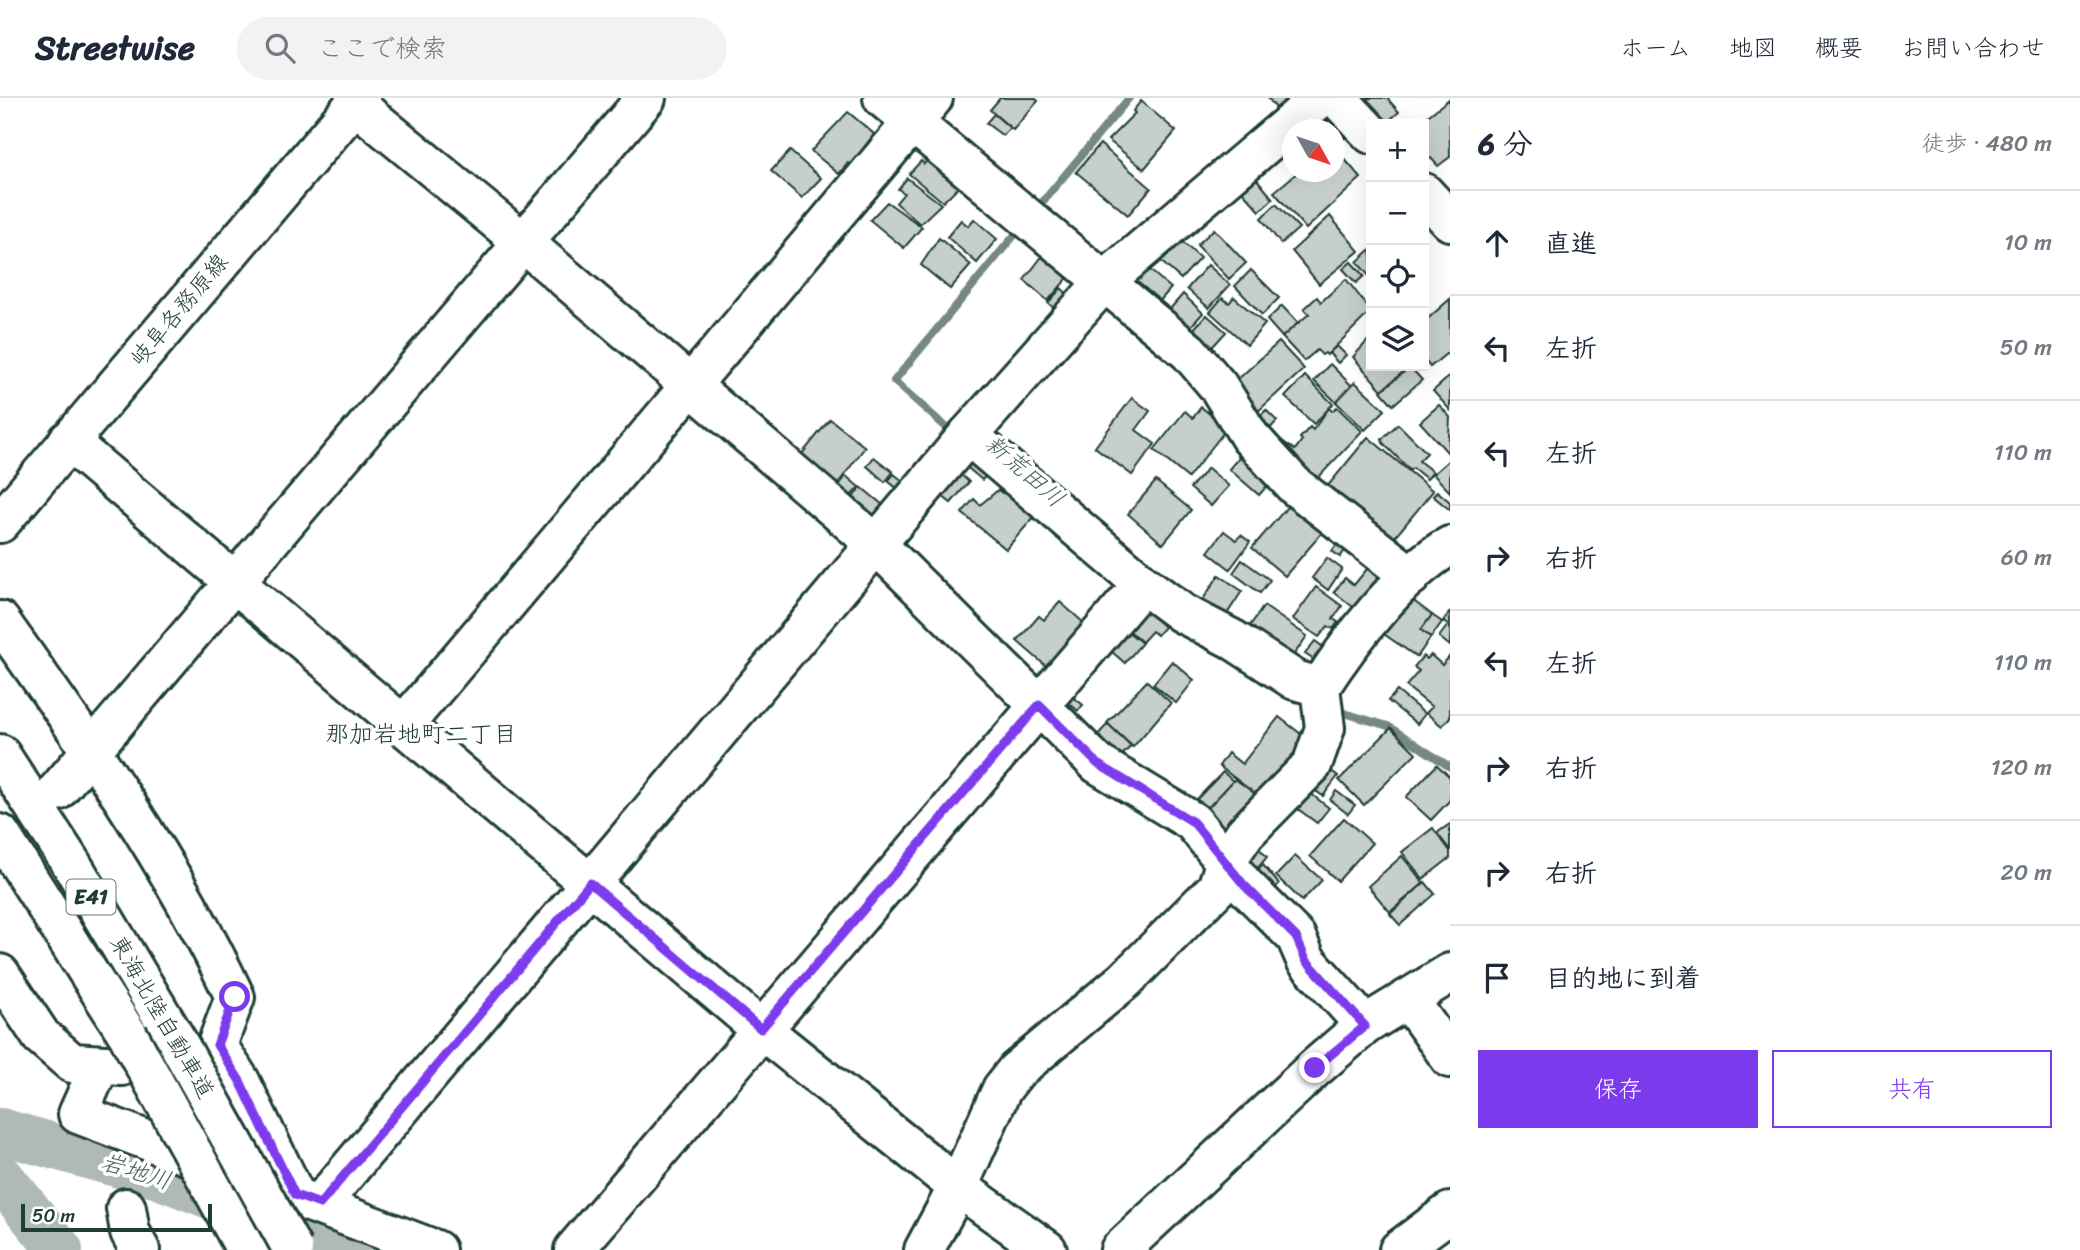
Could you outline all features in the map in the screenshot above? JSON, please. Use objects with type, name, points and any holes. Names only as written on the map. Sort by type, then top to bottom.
[{"type":"main road","points":[[57,791],[94,752],[646,98]]},
{"type":"main road","points":[[883,98],[922,110],[1029,218],[1189,352],[1217,386],[1250,437],[1295,486],[1411,576]]},
{"type":"main road","points":[[308,1200],[590,883],[962,442],[1105,281],[1320,98]]},
{"type":"main road","points":[[1337,98],[1366,129]]},
{"type":"main road","points":[[358,101],[876,544],[1098,764],[1193,822],[1244,885],[1296,937],[1306,960],[1365,1026]]},
{"type":"main road","name":"岐阜各務原線","points":[[0,523],[358,101]]},
{"type":"main road","points":[[403,726],[922,110]]},
{"type":"main road","points":[[1429,198],[1450,221]]},
{"type":"main road","points":[[68,441],[761,1029],[958,1186],[1046,1250]]},
{"type":"main road","points":[[962,442],[1136,592],[1233,639],[1295,680],[1321,701]]},
{"type":"main road","points":[[924,1250],[958,1186],[1002,1089],[1016,1071],[1125,980],[1217,888],[1226,861],[1245,833],[1312,765],[1321,701],[1345,649],[1411,576],[1436,553],[1450,546]]},
{"type":"main road","points":[[574,1250],[1136,592]]},
{"type":"main road","points":[[0,621],[94,752],[211,946],[235,997],[217,1045],[166,1069],[72,1063],[41,1036],[0,974]]},
{"type":"main road","name":"東海北陸自動車道","points":[[0,754],[71,863],[178,1043],[293,1250]]},
{"type":"main road","name":"東海北陸自動車道","points":[[0,834],[128,1035],[246,1250]]},
{"type":"main road","points":[[1120,1250],[1315,1068],[1365,1026],[1450,973]]},
{"type":"main road","points":[[1408,999],[1450,1058]]},
{"type":"main road","points":[[217,1045],[308,1200]]},
{"type":"main road","points":[[100,1065],[78,1114],[150,1144],[308,1200],[436,1250]]},
{"type":"main road","points":[[126,1208],[130,1232],[140,1250]]},
{"type":"main road","points":[[1399,1250],[1450,1212]]},
{"type":"building","points":[[1000,98],[1035,98],[1038,101],[1013,130],[990,110]]},
{"type":"building","points":[[1268,98],[1293,98],[1280,113]]},
{"type":"building","points":[[1361,98],[1387,98],[1399,112],[1391,119],[1380,119]]},
{"type":"building","points":[[1449,99],[1450,157],[1438,166],[1431,158],[1429,159],[1429,119],[1424,119]]},
{"type":"building","points":[[1141,101],[1176,131],[1144,169],[1108,140],[1135,113],[1133,111]]},
{"type":"building","points":[[848,112],[874,134],[851,165],[848,163],[839,174],[811,151]]},
{"type":"building","points":[[994,114],[1010,128],[1003,136],[986,123]]},
{"type":"building","points":[[1345,124],[1352,131],[1345,138]]},
{"type":"building","points":[[1100,144],[1151,188],[1128,215],[1076,172]]},
{"type":"building","points":[[790,151],[821,178],[802,198],[771,171]]},
{"type":"building","points":[[930,156],[962,183],[943,202],[909,174],[921,161],[924,164]]},
{"type":"building","points":[[1345,160],[1361,178],[1306,229],[1274,192],[1286,182],[1345,182]]},
{"type":"building","points":[[907,178],[941,204],[920,224],[896,203],[904,193],[898,189]]},
{"type":"building","points":[[1256,178],[1273,199],[1260,211],[1242,191]]},
{"type":"building","points":[[887,202],[922,227],[904,248],[870,220]]},
{"type":"building","points":[[1276,204],[1299,228],[1281,244],[1261,218]]},
{"type":"building","points":[[1330,216],[1359,251],[1319,284],[1292,251]]},
{"type":"building","points":[[974,219],[997,239],[977,263],[947,237],[961,220],[968,226]]},
{"type":"building","points":[[1214,229],[1246,263],[1229,279],[1197,245]]},
{"type":"building","points":[[1177,237],[1200,258],[1181,279],[1158,259]]},
{"type":"building","points":[[939,238],[971,265],[950,289],[921,265]]},
{"type":"building","points":[[1044,254],[1071,274],[1048,301],[1024,280]]},
{"type":"building","points":[[1366,254],[1366,272],[1357,262]]},
{"type":"building","points":[[1351,262],[1364,276],[1356,283],[1343,269]]},
{"type":"building","points":[[1208,265],[1230,285],[1209,308],[1187,289]]},
{"type":"building","points":[[1145,266],[1171,288],[1151,311],[1129,292],[1138,283],[1133,279]]},
{"type":"building","points":[[1251,270],[1279,298],[1262,315],[1235,286]]},
{"type":"building","points":[[1346,279],[1366,305],[1366,316],[1327,355],[1322,355],[1317,350],[1304,361],[1282,337],[1309,314],[1304,309],[1317,297],[1321,302]]},
{"type":"building","points":[[1061,288],[1074,300],[1061,314],[1048,303]]},
{"type":"building","points":[[1183,294],[1203,313],[1183,335],[1163,317]]},
{"type":"building","points":[[1234,297],[1265,324],[1247,345],[1210,312],[1222,298],[1229,303]]},
{"type":"building","points":[[1450,299],[1450,354],[1446,354],[1430,367],[1429,366],[1429,318]]},
{"type":"building","points":[[1282,306],[1298,323],[1282,337],[1267,320]]},
{"type":"building","points":[[1207,315],[1226,332],[1203,357],[1184,339]]},
{"type":"building","points":[[1279,342],[1304,369],[1255,414],[1228,388]]},
{"type":"building","points":[[1366,343],[1366,371],[1404,371],[1382,390],[1353,357]]},
{"type":"building","points":[[1337,346],[1346,355],[1338,363],[1329,353]]},
{"type":"building","points":[[1330,364],[1352,386],[1336,402],[1314,381]]},
{"type":"building","points":[[1405,371],[1414,371],[1422,380],[1393,405],[1381,391]]},
{"type":"building","points":[[1305,376],[1333,404],[1314,424],[1285,397]]},
{"type":"building","points":[[1450,376],[1450,410],[1433,391]]},
{"type":"building","points":[[1355,382],[1385,410],[1365,430],[1336,402]]},
{"type":"building","points":[[1132,398],[1150,411],[1136,430],[1155,444],[1132,475],[1095,447]]},
{"type":"building","points":[[1439,405],[1450,417],[1448,453],[1420,422]]},
{"type":"building","points":[[1201,407],[1227,428],[1188,478],[1154,450],[1185,411],[1193,418]]},
{"type":"building","points":[[1337,407],[1362,431],[1317,479],[1270,440],[1275,436],[1295,450],[1302,440],[1300,438],[1310,427],[1313,430],[1329,408],[1332,411]]},
{"type":"building","points":[[1266,410],[1277,421],[1264,435],[1252,424]]},
{"type":"building","points":[[830,419],[865,447],[837,485],[801,455]]},
{"type":"building","points":[[1398,424],[1427,453],[1419,461],[1433,472],[1427,479],[1413,468],[1410,470],[1383,443],[1382,439]]},
{"type":"building","points":[[1368,437],[1433,491],[1391,542],[1326,488]]},
{"type":"building","points":[[1246,449],[1274,478],[1259,495],[1229,469]]},
{"type":"building","points":[[874,457],[893,472],[885,482],[867,466]]},
{"type":"building","points":[[966,458],[987,475],[982,480],[962,463]]},
{"type":"building","points":[[1450,459],[1450,492],[1433,474]]},
{"type":"building","points":[[1208,468],[1229,486],[1211,506],[1190,488]]},
{"type":"building","points":[[956,470],[969,482],[951,503],[937,492]]},
{"type":"building","points":[[894,474],[908,485],[903,493],[888,481]]},
{"type":"building","points":[[846,476],[859,487],[850,497],[838,487]]},
{"type":"building","points":[[1156,481],[1191,510],[1163,544],[1128,514]]},
{"type":"building","points":[[861,487],[889,510],[879,523],[851,500]]},
{"type":"building","points":[[998,490],[1002,493],[1004,490],[1035,516],[1006,549],[962,513],[974,499],[980,505]]},
{"type":"building","points":[[1437,491],[1450,502],[1450,510],[1433,496]]},
{"type":"building","points":[[1294,499],[1327,527],[1285,576],[1252,548]]},
{"type":"building","points":[[1224,531],[1236,540],[1241,535],[1250,542],[1230,569],[1208,552]]},
{"type":"building","points":[[1345,533],[1353,540],[1340,557],[1332,551]]},
{"type":"building","points":[[1327,558],[1342,569],[1328,590],[1312,578]]},
{"type":"building","points":[[1242,560],[1270,580],[1260,593],[1233,573]]},
{"type":"building","points":[[1372,563],[1389,577],[1361,613],[1334,592],[1345,578],[1354,585]]},
{"type":"building","points":[[1219,575],[1242,591],[1225,617],[1202,601]]},
{"type":"building","points":[[1316,587],[1342,606],[1333,619],[1338,622],[1333,629],[1328,626],[1319,637],[1293,619]]},
{"type":"building","points":[[1407,596],[1432,615],[1421,630],[1431,637],[1417,657],[1381,632]]},
{"type":"building","points":[[1060,602],[1092,630],[1054,673],[1017,641],[1039,616],[1044,620]]},
{"type":"building","points":[[1142,605],[1164,627],[1157,635],[1152,631],[1142,642],[1124,626]]},
{"type":"building","points":[[1264,606],[1307,636],[1290,660],[1247,630]]},
{"type":"building","points":[[1450,612],[1450,646],[1439,637],[1448,625],[1443,621]]},
{"type":"building","points":[[1432,615],[1442,622],[1431,637],[1421,630]]},
{"type":"building","points":[[1122,627],[1142,643],[1125,663],[1105,646]]},
{"type":"building","points":[[1315,641],[1330,652],[1320,664],[1305,654]]},
{"type":"building","points":[[1431,655],[1442,665],[1450,656],[1450,717],[1442,726],[1426,713],[1432,707],[1406,686],[1419,671],[1414,667],[1423,656],[1427,659]]},
{"type":"building","points":[[1172,661],[1194,680],[1176,703],[1153,684]]},
{"type":"building","points":[[1147,681],[1171,703],[1133,747],[1107,723]]},
{"type":"building","points":[[1066,691],[1083,705],[1078,711],[1061,696]]},
{"type":"building","points":[[1397,691],[1425,714],[1417,724],[1388,701]]},
{"type":"building","points":[[1279,717],[1306,738],[1258,796],[1219,766],[1228,753],[1242,764]]},
{"type":"building","points":[[1108,724],[1131,746],[1114,764],[1091,742]]},
{"type":"building","points":[[1391,728],[1416,753],[1364,805],[1339,780]]},
{"type":"building","points":[[1437,765],[1450,777],[1450,800],[1431,820],[1406,797]]},
{"type":"building","points":[[1325,766],[1338,776],[1323,796],[1309,786]]},
{"type":"building","points":[[1223,772],[1233,781],[1204,812],[1222,832],[1257,796],[1260,800],[1223,838],[1199,813],[1203,810],[1195,801]]},
{"type":"building","points":[[1235,779],[1258,796],[1222,832],[1204,812]]},
{"type":"building","points":[[1336,791],[1355,805],[1348,814],[1330,800]]},
{"type":"building","points":[[1310,793],[1329,808],[1317,823],[1298,809]]},
{"type":"building","points":[[1344,818],[1372,843],[1338,881],[1310,856]]},
{"type":"building","points":[[1450,824],[1450,850],[1437,833]]},
{"type":"building","points":[[1433,828],[1450,851],[1450,858],[1423,879],[1402,852]]},
{"type":"building","points":[[1256,845],[1267,857],[1252,875],[1239,862]]},
{"type":"building","points":[[1295,856],[1322,880],[1302,901],[1276,876]]},
{"type":"building","points":[[1402,856],[1424,883],[1390,912],[1368,886]]},
{"type":"building","points":[[1263,865],[1279,884],[1268,895],[1250,878]]},
{"type":"building","points":[[1425,882],[1435,894],[1400,925],[1390,914]]},
{"type":"waterway","name":"新荒田川","points":[[1035,211],[1129,98]]},
{"type":"waterway","name":"新荒田川","points":[[956,436],[894,381],[1022,226]]},
{"type":"waterway","name":"新荒田川","points":[[1334,710],[1388,726],[1450,767]]},
{"type":"waterway","name":"岩地川","points":[[0,1131],[159,1176],[347,1250]]},
{"type":"waterway","points":[[0,1176],[60,1250]]},
{"type":"district","name":"那加岩地町二丁目","points":[[421,734]]},
{"type":"route","points":[[235,997],[217,1045],[240,1081],[295,1195],[320,1204],[590,883],[761,1029],[1039,705],[1098,764],[1193,822],[1244,885],[1296,937],[1306,960],[1365,1026],[1315,1068]]}]
